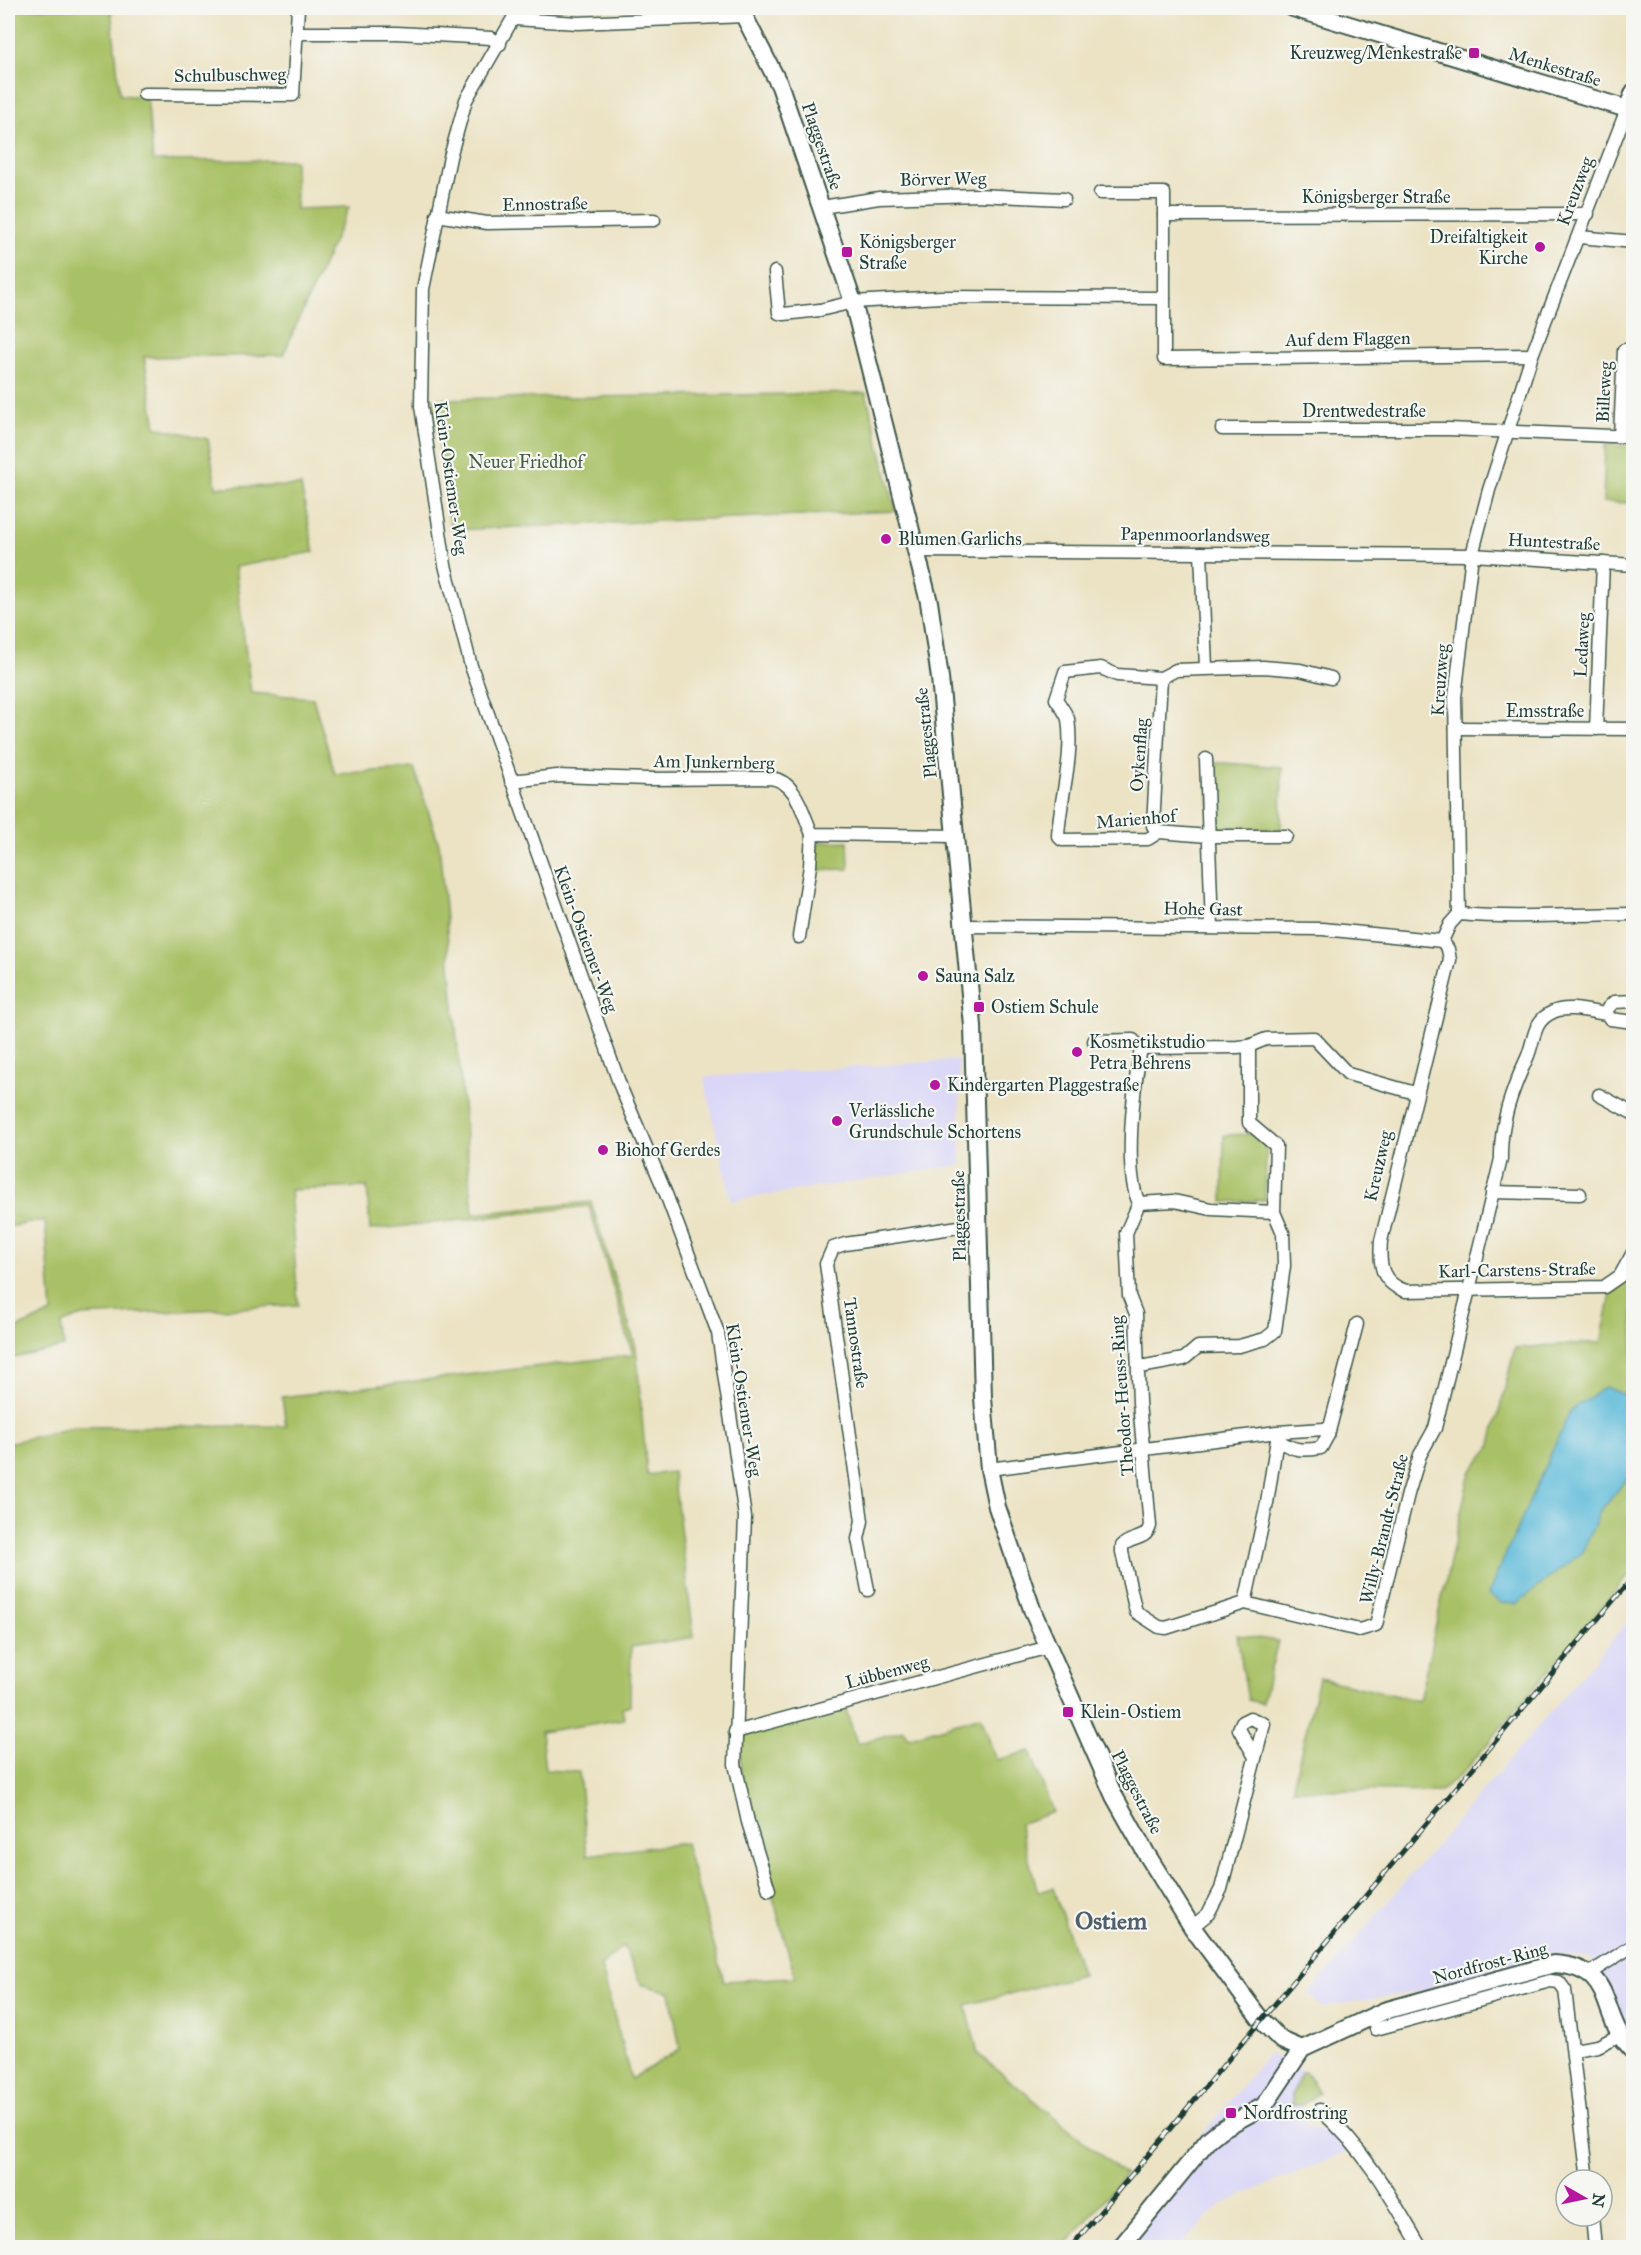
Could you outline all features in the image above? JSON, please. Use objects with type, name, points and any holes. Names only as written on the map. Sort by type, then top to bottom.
[{"type":"street","name":"Schulbuschweg","points":[[144,94],[293,95],[298,8]]},
{"type":"street","name":"Menkestraße","points":[[1293,8],[1630,110]]},
{"type":"street","points":[[517,13],[578,23],[742,12]]},
{"type":"street","name":"Plaggestraße","points":[[742,12],[780,86],[853,302],[929,602],[940,678],[976,1066],[983,1398],[989,1469],[1013,1558],[1114,1796],[1192,1927],[1273,2033],[1290,2045],[1310,2046]]},
{"type":"street","name":"Klein-Ostiemer-Weg","points":[[517,13],[466,100],[450,157],[423,290],[421,406],[445,564],[471,666],[621,1088],[666,1194],[718,1333],[745,1517],[735,1732],[737,1775],[748,1822],[770,1890]]},
{"type":"street","points":[[298,33],[397,33],[491,38],[500,44]]},
{"type":"street","name":"Kreuzweg","points":[[1459,914],[1455,697],[1472,555],[1507,430],[1532,355],[1630,110],[1634,92]]},
{"type":"street","points":[[776,272],[779,313],[820,310],[853,302],[941,297],[1164,298],[1164,193],[1100,193]]},
{"type":"street","name":"Börver Weg","points":[[822,207],[879,198],[977,195],[1065,199]]},
{"type":"street","name":"Königsberger Straße","points":[[1164,215],[1588,214]]},
{"type":"street","name":"Ennostraße","points":[[437,215],[486,223],[654,220]]},
{"type":"street","points":[[1579,237],[1634,242]]},
{"type":"street","name":"Auf dem Flaggen","points":[[1164,298],[1164,359],[1532,355]]},
{"type":"street","name":"Billeweg","points":[[1620,436],[1624,350]]},
{"type":"street","name":"Drentwedestraße","points":[[1222,429],[1507,430],[1634,437]]},
{"type":"street","name":"Papenmoorlandsweg","points":[[917,551],[1472,555]]},
{"type":"street","points":[[1201,553],[1206,667]]},
{"type":"street","name":"Huntestraße","points":[[1472,555],[1634,565]]},
{"type":"street","name":"Ledaweg","points":[[1596,729],[1603,563]]},
{"type":"street","name":"Marienhof","points":[[1286,836],[1208,836],[1159,832],[1148,839],[1068,842],[1058,836],[1059,805],[1068,767],[1068,718],[1056,699],[1065,672],[1101,668],[1117,675],[1161,678],[1176,670],[1206,667],[1300,670],[1331,678]]},
{"type":"street","name":"Oykenflag","points":[[1159,832],[1153,826],[1153,786],[1158,761],[1161,678]]},
{"type":"street","name":"Emsstraße","points":[[1456,728],[1634,729]]},
{"type":"street","points":[[1206,759],[1212,927]]},
{"type":"street","name":"Am Junkernberg","points":[[511,781],[557,776],[782,780],[791,787],[812,834]]},
{"type":"street","points":[[799,937],[810,866],[812,834],[956,836]]},
{"type":"street","points":[[1442,941],[1450,924],[1459,914],[1507,918],[1540,915],[1634,914]]},
{"type":"street","name":"Hohe Gast","points":[[964,926],[1323,929],[1442,941]]},
{"type":"street","name":"Kreuzweg","points":[[1387,1281],[1379,1263],[1381,1241],[1415,1093],[1450,960],[1448,949],[1442,941]]},
{"type":"street","points":[[1607,1014],[1608,1008],[1614,1002],[1634,1001]]},
{"type":"street","name":"Willy-Brandt-Straße","points":[[1245,1603],[1292,1616],[1359,1630],[1376,1625],[1380,1619],[1408,1494],[1420,1455],[1435,1428],[1501,1159],[1501,1141],[1510,1092],[1541,1018],[1555,1010],[1566,1009],[1607,1014],[1610,1019],[1619,1022],[1634,1022]]},
{"type":"street","points":[[1094,1041],[1132,1040],[1141,1048],[1249,1046],[1266,1039],[1314,1038],[1348,1074],[1415,1093]]},
{"type":"street","points":[[1140,1366],[1184,1359],[1198,1347],[1239,1346],[1265,1339],[1275,1331],[1284,1266],[1283,1233],[1274,1212],[1276,1146],[1249,1123],[1249,1046]]},
{"type":"street","points":[[1141,1048],[1136,1070],[1137,1089],[1132,1125],[1133,1190],[1139,1203],[1174,1201],[1211,1209],[1274,1212]]},
{"type":"street","points":[[1599,1095],[1634,1114]]},
{"type":"street","points":[[1492,1192],[1580,1194]]},
{"type":"street","name":"Theodor-Heuss-Ring","points":[[1139,1203],[1126,1233],[1129,1296],[1136,1314],[1140,1366],[1139,1402],[1150,1526],[1149,1533],[1122,1546],[1136,1612],[1159,1627],[1166,1628],[1245,1603]]},
{"type":"street","name":"Tannostraße","points":[[868,1590],[858,1539],[862,1521],[826,1264],[834,1248],[845,1244],[979,1224]]},
{"type":"street","name":"Karl-Carstens-Straße","points":[[1387,1281],[1394,1287],[1406,1290],[1604,1287],[1620,1276],[1634,1251]]},
{"type":"street","points":[[1277,1435],[1287,1447],[1307,1450],[1321,1448],[1328,1435],[1357,1324]]},
{"type":"street","points":[[989,1469],[1324,1429],[1328,1435]]},
{"type":"street","points":[[1245,1603],[1267,1503],[1277,1435]]},
{"type":"street","name":"Lübbenweg","points":[[735,1732],[1049,1647]]},
{"type":"street","points":[[1192,1927],[1208,1914],[1221,1889],[1255,1757]]},
{"type":"street","points":[[1634,1945],[1590,1973],[1598,1984],[1620,2035],[1634,2050]]},
{"type":"street","name":"Nordfrost-Ring","points":[[1120,2247],[1209,2139],[1220,2130],[1264,2106],[1310,2046],[1384,2011],[1554,1964],[1568,1965],[1590,1973]]},
{"type":"street","points":[[1376,2029],[1550,1980],[1559,1982],[1565,1990],[1587,2168]]},
{"type":"street","points":[[1573,2050],[1598,2046],[1620,2035]]},
{"type":"street","points":[[1320,2110],[1345,2132],[1390,2193],[1420,2247]]},
{"type":"street","points":[[1593,2228],[1595,2247]]},
{"type":"shaded area","name":"Verlässliche Grundschule Schortens","points":[[959,1060],[961,1165],[731,1201],[704,1077]]},
{"type":"shaded area","points":[[1633,1615],[1633,2041],[1591,1958],[1553,1954],[1413,1993],[1321,2007],[1309,1994]]},
{"type":"shaded area","points":[[1269,2053],[1305,2072],[1319,2092],[1296,2111],[1307,2126],[1338,2136],[1349,2151],[1222,2204],[1178,2247],[1108,2248]]},
{"type":"green space","points":[[8,8],[111,8],[120,95],[147,97],[153,161],[295,160],[296,209],[349,207],[283,355],[144,357],[156,427],[208,439],[216,487],[301,486],[314,552],[235,567],[251,693],[313,698],[335,774],[414,768],[439,844],[473,1214],[591,1202],[636,1348],[647,1475],[673,1472],[694,1637],[631,1647],[630,1706],[622,1708],[624,1719],[541,1732],[545,1770],[579,1772],[587,1855],[685,1843],[724,1981],[795,1977],[741,1781],[740,1735],[845,1706],[857,1744],[904,1730],[907,1738],[981,1716],[996,1760],[1030,1751],[1053,1812],[1019,1824],[1038,1892],[1053,1888],[1082,1975],[966,2005],[978,2054],[1125,2175],[1064,2247],[8,2247],[8,1443],[75,1427],[286,1426],[282,1397],[633,1355],[589,1206],[370,1230],[367,1187],[290,1190],[298,1305],[82,1316],[61,1324],[64,1347],[8,1359],[8,1332],[52,1313],[45,1220],[8,1227]],"holes":[[[623,1946],[641,1984],[670,1992],[680,2049],[631,2079],[601,1966]]]},
{"type":"green space","name":"Neuer Friedhof","points":[[866,393],[896,511],[451,530],[433,399]]},
{"type":"green space","points":[[1605,445],[1633,446],[1633,503],[1603,502]]},
{"type":"green space","points":[[1207,762],[1282,767],[1281,830],[1211,828]]},
{"type":"green space","points":[[848,841],[849,869],[816,870],[815,849],[821,842]]},
{"type":"green space","points":[[1255,1134],[1266,1147],[1265,1200],[1223,1202],[1224,1135]]},
{"type":"green space","points":[[1633,1274],[1633,1570],[1464,1772],[1440,1792],[1292,1789],[1319,1678],[1419,1701],[1470,1472],[1490,1448],[1515,1348],[1601,1342],[1611,1295]]},
{"type":"green space","points":[[1237,1635],[1278,1641],[1262,1703],[1248,1700]]},
{"type":"green space","points":[[1305,2072],[1319,2092],[1302,2105],[1292,2105],[1292,2095],[1301,2073]]},
{"type":"water","points":[[1605,1387],[1628,1396],[1633,1407],[1633,1472],[1600,1511],[1583,1552],[1516,1604],[1501,1603],[1488,1594],[1570,1411]]},
{"type":"railway","points":[[1070,2248],[1634,1576]]},
{"type":"place","name":"Kreuzweg/Menkestraße","points":[[1474,53]]},
{"type":"place","name":"Dreifaltigkeit Kirche","points":[[1540,247]]},
{"type":"place","name":"Königsberger Straße","points":[[847,252]]},
{"type":"place","name":"Blumen Garlichs","points":[[886,539]]},
{"type":"place","name":"Sauna Salz","points":[[923,976]]},
{"type":"place","name":"Ostiem Schule","points":[[979,1007]]},
{"type":"place","name":"Kosmetikstudio Petra Behrens","points":[[1077,1052]]},
{"type":"place","name":"Kindergarten Plaggestraße","points":[[935,1085]]},
{"type":"place","name":"Verlässliche Grundschule Schortens","points":[[837,1121]]},
{"type":"place","name":"Biohof Gerdes","points":[[603,1150]]},
{"type":"place","name":"Klein-Ostiem","points":[[1068,1712]]},
{"type":"place","name":"Nordfrostring","points":[[1231,2113]]},
{"type":"district","name":"Ostiem","points":[[1111,1921]]}]
